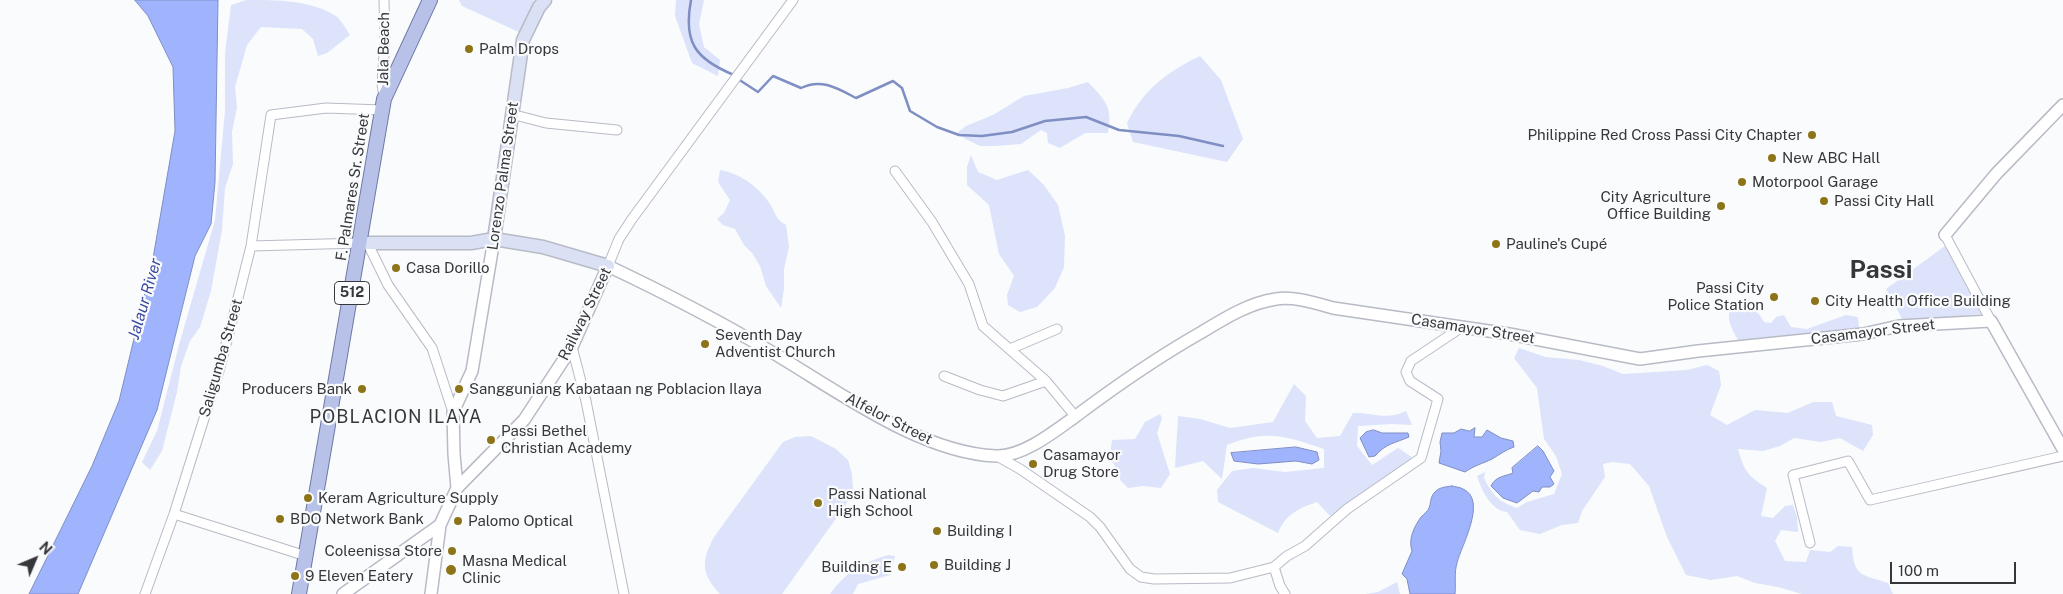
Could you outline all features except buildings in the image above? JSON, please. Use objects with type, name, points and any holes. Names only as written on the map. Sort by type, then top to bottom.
[{"type":"main road","name":"F. Palmares Sr. Street","points":[[299,594],[364,244],[383,104],[430,0]]},
{"type":"main road","name":"Lorenzo Palma Street","points":[[494,239],[523,40],[539,7],[545,0]]},
{"type":"main road","points":[[364,244],[401,242],[471,243],[494,239],[543,247],[608,266]]},
{"type":"street","name":"Jala Beach","points":[[383,104],[384,0]]},
{"type":"street","name":"Railway Street","points":[[343,594],[440,525],[458,488],[524,420],[572,347],[619,239],[641,205],[792,0]]},
{"type":"street","name":"Saligumba Street","points":[[145,594],[174,514],[219,371],[251,246],[270,115],[326,108],[383,104]]},
{"type":"street","points":[[2062,444],[1991,321],[1945,235],[1996,174],[2063,106]]},
{"type":"street","points":[[511,114],[546,123],[617,130]]},
{"type":"street","points":[[895,171],[932,222],[969,284],[983,326],[1046,381],[1075,416]]},
{"type":"street","name":"Lorenzo Palma Street","points":[[453,412],[472,371],[494,239]]},
{"type":"street","points":[[251,246],[364,244],[388,285],[432,348],[453,412],[454,454],[458,488]]},
{"type":"street","name":"Alfelor Street","points":[[608,266],[699,311],[843,396],[919,436],[942,446],[997,456],[1020,469],[1090,517],[1100,527],[1130,569],[1141,577],[1154,579],[1230,578],[1274,567]]},
{"type":"street","name":"Casamayor Street","points":[[997,456],[1026,449],[1170,351],[1229,316],[1254,304],[1270,300],[1305,301],[1332,308],[1509,334],[1640,359],[1863,334],[1899,326],[1991,321]]},
{"type":"street","points":[[1284,594],[1274,567],[1287,556],[1305,546],[1347,509],[1421,458],[1438,399],[1410,381],[1406,372],[1410,361],[1462,327]]},
{"type":"street","points":[[1010,349],[1057,329]]},
{"type":"street","points":[[572,347],[586,401],[624,594]]},
{"type":"street","points":[[944,376],[980,390],[1003,396],[1046,381]]},
{"type":"street","points":[[1810,543],[1793,475],[1848,461],[1870,500],[2063,456]]},
{"type":"street","points":[[174,514],[306,556]]},
{"type":"street","points":[[431,594],[440,525]]},
{"type":"shaded area","points":[[246,0],[293,2],[316,7],[336,16],[350,35],[327,53],[318,56],[313,39],[302,29],[261,27],[247,45],[235,87],[237,107],[232,132],[233,164],[225,188],[222,230],[211,291],[200,327],[190,341],[181,366],[177,392],[162,451],[150,470],[142,462],[157,431],[179,345],[215,220],[225,111],[225,54],[231,5]]},
{"type":"shaded area","points":[[459,0],[534,0],[521,33],[462,6]]},
{"type":"shaded area","points":[[676,0],[704,0],[699,24],[704,47],[720,60],[718,76],[692,63],[675,16]]},
{"type":"shaded area","points":[[1200,56],[1221,80],[1243,139],[1227,162],[1133,142],[1127,123],[1149,91],[1177,68]]},
{"type":"shaded area","points":[[1088,82],[1106,104],[1109,117],[1108,133],[1085,133],[1060,148],[1048,143],[1047,133],[1041,130],[1021,144],[995,146],[980,146],[956,134],[966,126],[993,115],[1024,96],[1068,88]]},
{"type":"shaded area","points":[[971,155],[978,172],[997,180],[1028,170],[1044,185],[1058,205],[1065,236],[1064,267],[1055,288],[1037,307],[1020,312],[1008,305],[1007,295],[1014,276],[999,254],[989,205],[967,185],[967,167]]},
{"type":"shaded area","points":[[720,170],[735,174],[754,186],[770,204],[778,219],[786,225],[789,247],[784,269],[784,289],[781,308],[766,286],[760,266],[752,253],[744,245],[735,229],[723,225],[717,219],[724,213],[730,200],[718,182]]},
{"type":"shaded area","points":[[1945,246],[1981,314],[1904,322],[1886,289]]},
{"type":"shaded area","points":[[1733,305],[1736,308],[1749,309],[1756,312],[1764,322],[1771,323],[1776,317],[1784,315],[1791,327],[1807,329],[1846,315],[1858,317],[1859,329],[1740,343],[1729,320],[1730,310]]},
{"type":"shaded area","points":[[1519,348],[1545,357],[1579,360],[1603,366],[1623,374],[1687,370],[1707,365],[1719,371],[1721,385],[1710,415],[1727,425],[1755,410],[1788,413],[1813,402],[1832,402],[1836,416],[1872,425],[1873,435],[1863,451],[1840,438],[1821,442],[1794,438],[1780,446],[1763,451],[1738,449],[1742,463],[1748,472],[1755,480],[1767,488],[1761,516],[1773,518],[1785,506],[1793,505],[1797,517],[1798,532],[1781,530],[1775,541],[1785,561],[1806,562],[1810,550],[1830,552],[1838,546],[1852,547],[1857,570],[1866,576],[1888,583],[1893,594],[1802,594],[1755,583],[1737,576],[1711,580],[1686,575],[1667,537],[1649,486],[1630,464],[1612,462],[1603,464],[1605,477],[1582,511],[1578,523],[1562,525],[1540,534],[1520,530],[1507,512],[1501,511],[1492,504],[1484,493],[1477,476],[1485,472],[1484,478],[1493,494],[1505,503],[1517,508],[1527,502],[1554,494],[1562,474],[1556,456],[1544,439],[1537,388],[1514,358]]},
{"type":"shaded area","points":[[1294,384],[1306,396],[1305,421],[1317,438],[1340,436],[1353,413],[1386,416],[1406,411],[1412,425],[1358,426],[1357,446],[1372,465],[1398,448],[1412,457],[1391,478],[1358,496],[1330,516],[1317,502],[1293,513],[1285,521],[1278,533],[1218,502],[1217,490],[1232,471],[1253,468],[1285,472],[1324,468],[1324,449],[1276,436],[1253,437],[1241,440],[1227,445],[1222,479],[1203,461],[1175,468],[1178,416],[1200,419],[1230,428],[1273,422]]},
{"type":"shaded area","points":[[1160,414],[1162,418],[1157,433],[1170,474],[1161,488],[1143,486],[1128,488],[1121,481],[1110,455],[1112,440],[1135,439],[1145,422]]},
{"type":"shaded area","points":[[811,436],[836,449],[848,460],[852,474],[853,490],[845,506],[782,594],[720,594],[709,580],[705,567],[705,560],[714,537],[783,442],[795,437]]},
{"type":"shaded area","points":[[888,555],[895,556],[890,575],[858,584],[853,594],[830,594],[855,569],[870,561]]},
{"type":"shaded area","points":[[1397,582],[1400,594],[1366,594],[1378,592]]},
{"type":"water","name":"Jalaur River","points":[[135,0],[218,0],[215,182],[211,224],[195,256],[157,410],[78,594],[29,594],[92,466],[119,401],[152,264],[175,131],[173,67],[148,16]]},
{"type":"water","points":[[1475,428],[1474,437],[1482,437],[1487,430],[1501,438],[1513,441],[1514,447],[1465,472],[1439,463],[1442,433],[1454,433],[1461,429],[1469,431]]},
{"type":"water","points":[[1374,430],[1382,433],[1408,433],[1409,437],[1390,444],[1375,456],[1369,457],[1360,438],[1366,432]]},
{"type":"water","points":[[1538,446],[1543,451],[1554,471],[1550,477],[1554,484],[1550,487],[1542,487],[1539,492],[1533,491],[1517,503],[1503,498],[1491,486],[1495,480],[1513,473],[1512,468]]},
{"type":"water","points":[[1296,447],[1317,452],[1319,460],[1312,464],[1296,461],[1258,464],[1234,461],[1231,453]]},
{"type":"water","points":[[1452,486],[1463,489],[1470,495],[1473,503],[1471,524],[1456,567],[1455,594],[1410,594],[1407,579],[1402,574],[1412,551],[1411,538],[1414,529],[1428,509],[1434,493],[1440,488]]},
{"type":"waterway","points":[[691,0],[689,27],[695,47],[710,62],[734,75]]},
{"type":"waterway","points":[[738,79],[758,92],[773,76],[801,88],[808,85],[822,84],[856,98],[893,81],[902,88],[910,111],[937,127],[959,135],[982,136],[1012,132],[1045,121],[1086,117],[1119,130],[1179,136],[1223,146]]},
{"type":"place","name":"Palm Drops","points":[[469,49]]},
{"type":"place","name":"Philippine Red Cross Passi City Chapter","points":[[1812,135]]},
{"type":"place","name":"New ABC Hall","points":[[1772,158]]},
{"type":"place","name":"Motorpool Garage","points":[[1742,182]]},
{"type":"place","name":"Passi City Hall","points":[[1824,201]]},
{"type":"place","name":"City Agriculture Office Building","points":[[1721,206]]},
{"type":"place","name":"Pauline's Cupé","points":[[1496,244]]},
{"type":"place","name":"Casa Dorillo","points":[[396,268]]},
{"type":"place","name":"Passi City Police Station","points":[[1774,297]]},
{"type":"place","name":"City Health Office Building","points":[[1815,301]]},
{"type":"place","name":"Seventh Day Adventist Church","points":[[705,344]]},
{"type":"place","name":"Producers Bank","points":[[362,389]]},
{"type":"place","name":"Sangguniang Kabataan ng Poblacion Ilaya","points":[[459,389]]},
{"type":"place","name":"Passi Bethel Christian Academy","points":[[491,440]]},
{"type":"place","name":"Casamayor Drug Store","points":[[1033,464]]},
{"type":"place","name":"Keram Agriculture Supply","points":[[308,498]]},
{"type":"place","name":"Passi National High School","points":[[818,503]]},
{"type":"place","name":"BDO Network Bank","points":[[280,519]]},
{"type":"place","name":"Palomo Optical","points":[[458,521]]},
{"type":"place","name":"Building I","points":[[937,531]]},
{"type":"place","name":"Coleenissa Store","points":[[452,551]]},
{"type":"place","name":"Building J","points":[[934,565]]},
{"type":"place","name":"Building E","points":[[902,567]]},
{"type":"place","name":"Masna Medical Clinic","points":[[451,570]]},
{"type":"place","name":"9 Eleven Eatery","points":[[295,576]]},
{"type":"district","name":"Passi","points":[[1881,270]]},
{"type":"district","name":"POBLACION ILAYA","points":[[396,417]]}]
